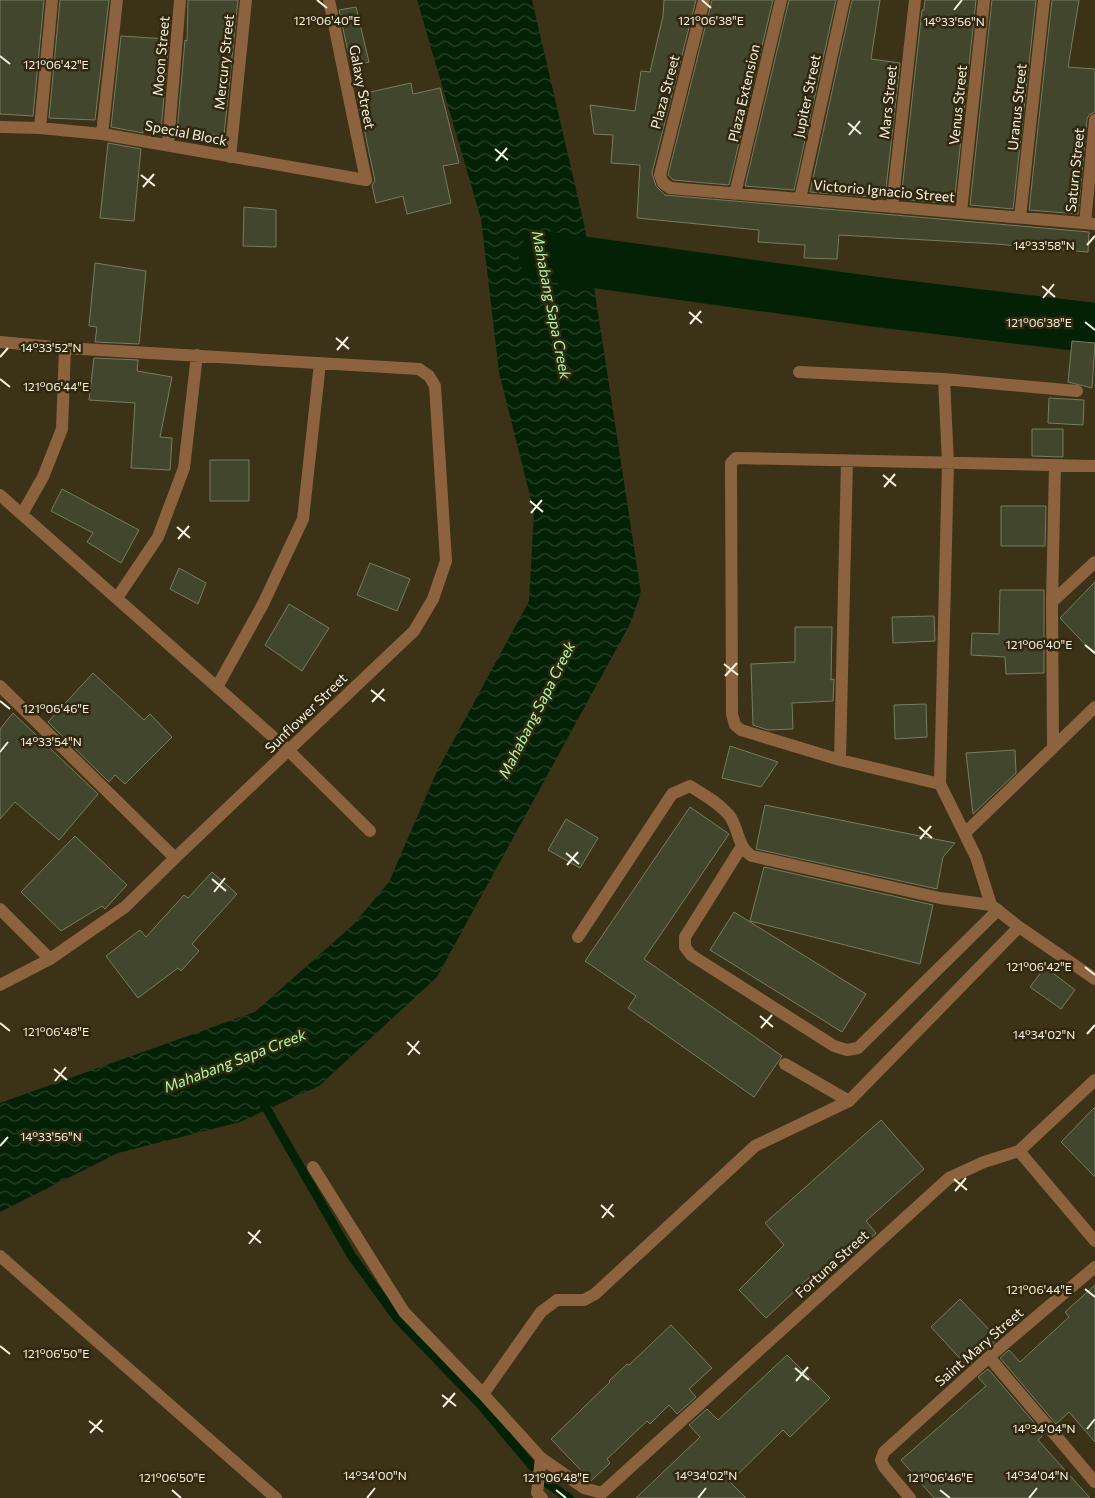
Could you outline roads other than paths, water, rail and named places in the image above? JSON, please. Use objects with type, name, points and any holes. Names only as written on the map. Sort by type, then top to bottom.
[{"type":"street","points":[[40,128],[52,0]]},
{"type":"street","points":[[102,134],[117,0]]},
{"type":"street","name":"Moon Street","points":[[168,144],[180,0]]},
{"type":"street","name":"Mercury Street","points":[[230,156],[246,0]]},
{"type":"street","name":"Galaxy Street","points":[[329,0],[366,180]]},
{"type":"street","name":"Plaza Street","points":[[670,188],[663,182],[660,175],[704,0]]},
{"type":"street","name":"Plaza Extension","points":[[735,194],[781,0]]},
{"type":"street","name":"Jupiter Street","points":[[800,199],[844,0]]},
{"type":"street","name":"Mars Street","points":[[892,207],[915,0]]},
{"type":"street","name":"Venus Street","points":[[961,212],[984,0]]},
{"type":"street","name":"Uranus Street","points":[[1020,217],[1044,0]]},
{"type":"street","name":"Saturn Street","points":[[1090,223],[1095,120]]},
{"type":"street","name":"Special Block","points":[[0,127],[40,128],[102,134],[366,180]]},
{"type":"street","name":"Victorio Ignacio Street","points":[[670,188],[1090,223]]},
{"type":"street","points":[[0,342],[65,348],[320,363],[303,519],[263,604],[217,687]]},
{"type":"street","points":[[22,514],[43,477],[62,429],[65,348]]},
{"type":"street","points":[[117,598],[158,537],[184,468],[197,355]]},
{"type":"street","name":"Sunflower Street","points":[[0,985],[50,959],[125,907],[414,631],[433,599],[446,562],[435,386],[430,376],[418,369],[320,363]]},
{"type":"street","points":[[799,372],[944,379],[1077,391]]},
{"type":"street","points":[[944,379],[948,463],[940,784],[976,857],[994,908]]},
{"type":"street","points":[[940,784],[840,760],[741,730],[735,725],[732,714],[731,463],[736,458],[1095,466]]},
{"type":"street","points":[[840,760],[847,461]]},
{"type":"street","points":[[1053,747],[1052,602],[1055,465]]},
{"type":"street","points":[[0,495],[289,751],[370,831]]},
{"type":"street","points":[[1052,602],[1095,562]]},
{"type":"street","points":[[0,686],[175,858]]},
{"type":"street","points":[[965,833],[1095,707]]},
{"type":"street","points":[[578,937],[672,794],[690,786],[715,801],[730,817],[742,846],[752,856],[940,898],[994,908],[1095,980]]},
{"type":"street","points":[[742,846],[685,937],[686,947],[691,955],[834,1046],[847,1050],[858,1048],[994,908]]},
{"type":"street","points":[[0,908],[50,959]]},
{"type":"street","points":[[483,1394],[541,1312],[556,1300],[584,1300],[595,1294],[754,1146],[850,1101],[1019,927]]},
{"type":"street","points":[[785,1064],[850,1101]]},
{"type":"street","name":"Fortuna Street","points":[[542,1458],[584,1488],[602,1493],[949,1178],[984,1162],[1020,1152],[1095,1080]]},
{"type":"street","points":[[1020,1152],[1095,1241]]},
{"type":"street","points":[[313,1167],[404,1312],[542,1458],[537,1493],[542,1498]]},
{"type":"street","points":[[0,1256],[276,1498]]},
{"type":"street","name":"Saint Mary Street","points":[[910,1498],[884,1467],[881,1460],[884,1452],[989,1356],[1095,1267]]},
{"type":"street","points":[[989,1356],[1095,1482]]},
{"type":"water","name":"Mahabang Sapa Creek","points":[[417,0],[532,0],[585,228],[641,593],[630,624],[437,977],[319,1086],[240,1122],[118,1153],[0,1212],[0,1103],[255,1012],[354,924],[389,882],[437,771],[529,601],[534,512],[499,372],[481,219]]},
{"type":"waterway","name":"Mahabang Sapa Creek","points":[[544,256],[877,302],[1095,328]]},
{"type":"waterway","points":[[261,1099],[351,1255],[397,1318],[480,1404],[533,1467]]},
{"type":"waterway","points":[[547,1483],[569,1498]]}]
